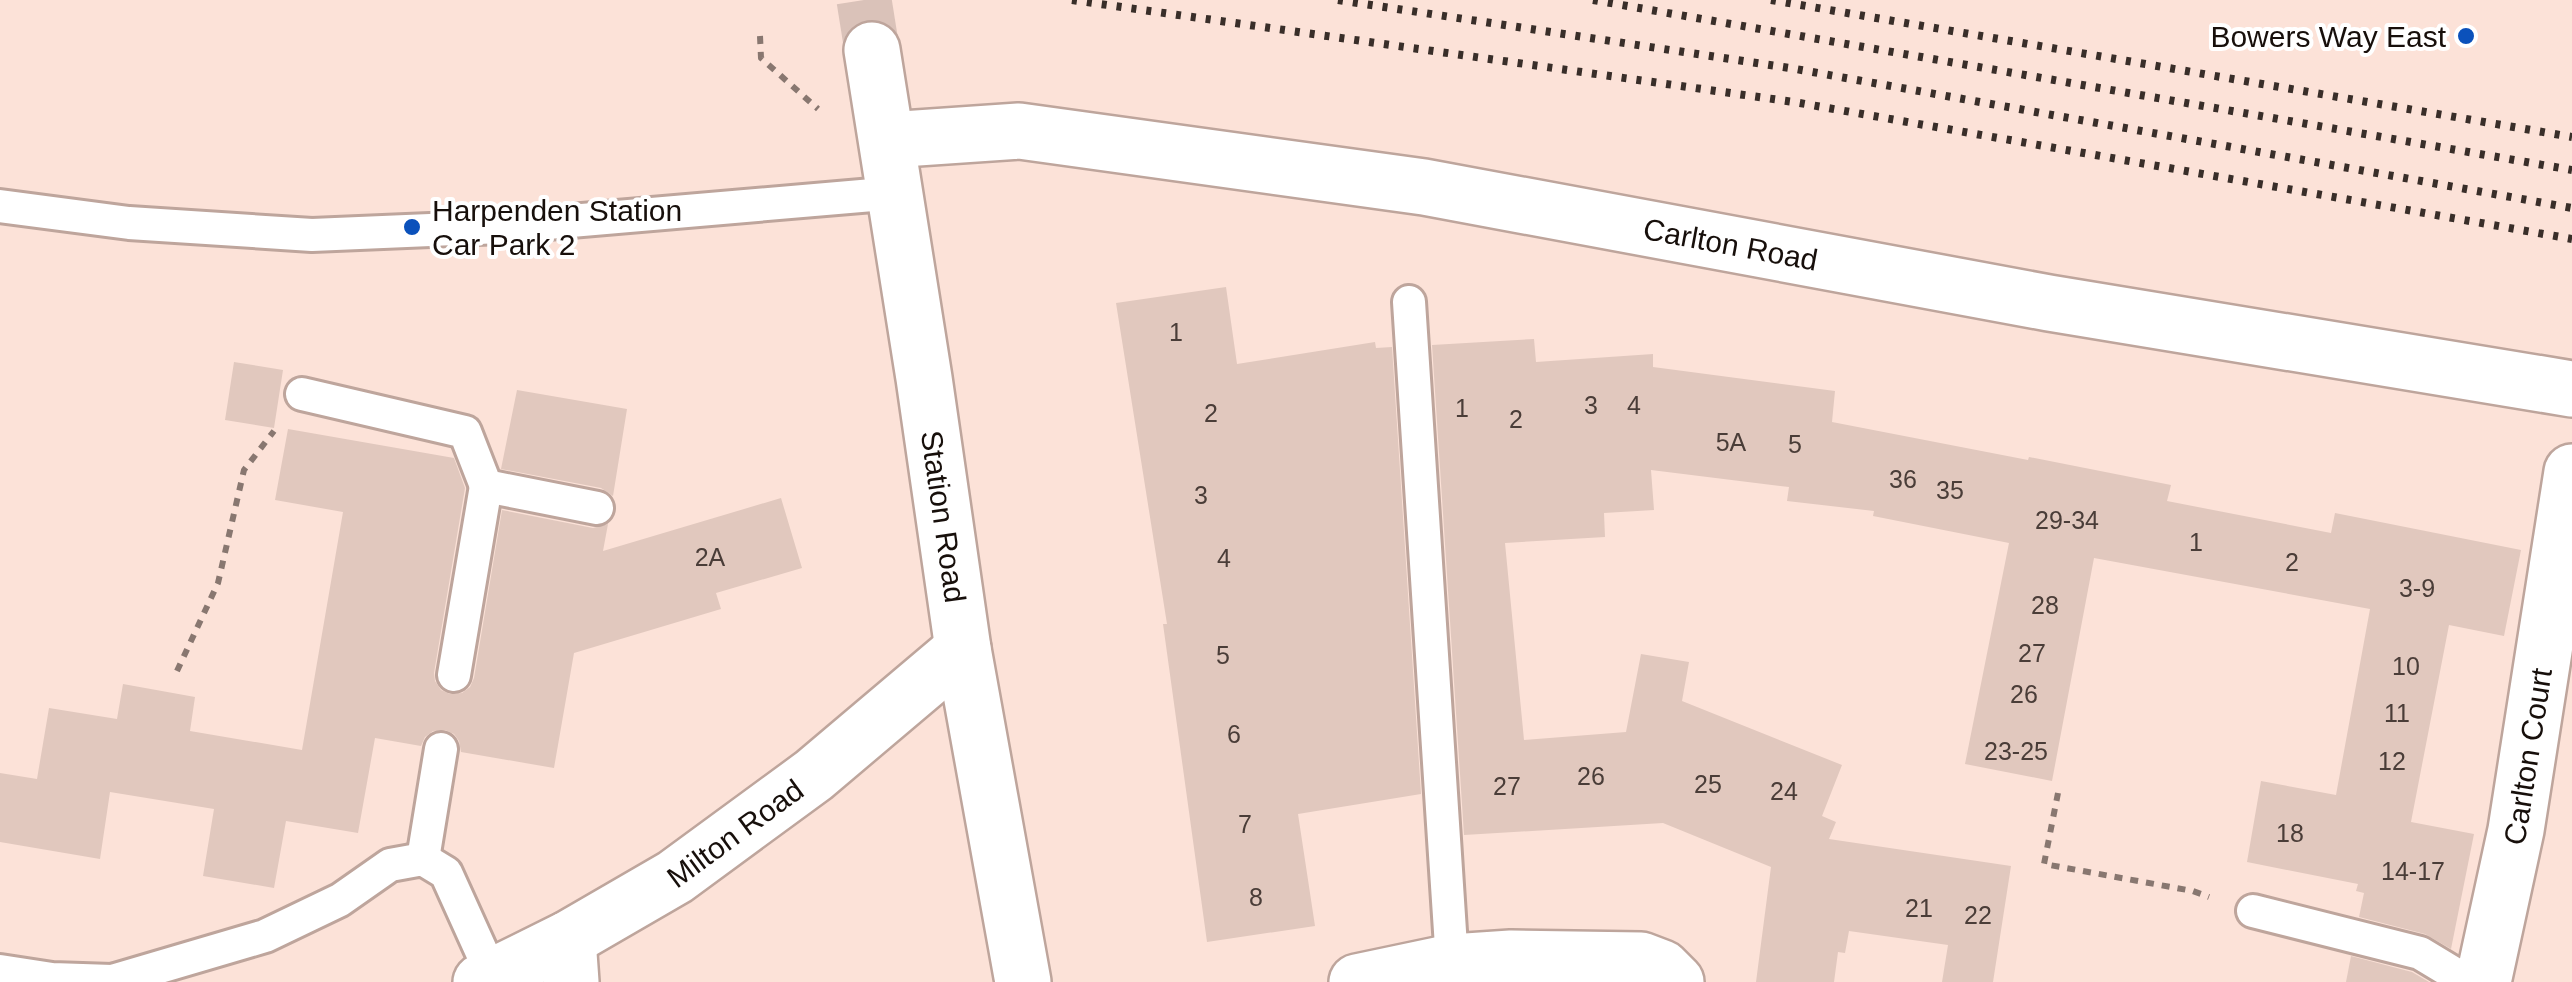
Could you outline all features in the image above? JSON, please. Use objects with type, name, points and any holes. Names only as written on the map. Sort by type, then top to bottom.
[{"type":"street","name":"Station Road","points":[[872,50],[963,649],[1023,982]]},
{"type":"street","name":"Carlton Road","points":[[888,140],[1019,131],[1424,187],[2049,303],[2572,389]]},
{"type":"street","name":"Carlton Court","points":[[2482,982],[2516,830],[2572,472]]},
{"type":"street","name":"Milton Road","points":[[487,980],[569,960],[814,776],[963,649]]},
{"type":"street","points":[[1357,982],[1452,962],[1508,970],[1642,960],[1662,968],[1676,982]]},
{"type":"lane","points":[[0,206],[129,223],[312,235],[501,227],[896,192]]},
{"type":"lane","points":[[1409,302],[1452,962]]},
{"type":"lane","points":[[302,394],[465,432],[486,486],[454,675]]},
{"type":"lane","points":[[486,486],[597,508]]},
{"type":"lane","points":[[423,859],[442,749]]},
{"type":"lane","points":[[0,971],[52,980],[112,982],[265,936],[340,900],[390,865],[423,859],[446,873],[487,980]]},
{"type":"lane","points":[[2253,912],[2420,954],[2468,982]]},
{"type":"path","points":[[760,36],[761,58],[846,135],[888,140]]},
{"type":"path","points":[[177,671],[218,583],[244,470],[302,394]]},
{"type":"path","points":[[2058,793],[2044,864],[2193,891],[2253,912]]},
{"type":"building","points":[[1226,287],[1237,364],[1375,342],[1376,348],[1392,347],[1421,794],[1298,814],[1315,926],[1207,942],[1163,624],[1167,624],[1116,303]]},
{"type":"building","points":[[1534,339],[1536,362],[1653,354],[1653,367],[1835,391],[1832,422],[2171,485],[2167,501],[2331,533],[2335,513],[2521,550],[2504,636],[2449,625],[2411,822],[2474,834],[2451,949],[2425,934],[2359,917],[2364,893],[2356,891],[2358,884],[2247,862],[2261,781],[2336,795],[2370,609],[2094,558],[2052,781],[1965,764],[2009,543],[1873,516],[1874,511],[1787,501],[1789,487],[1651,470],[1654,510],[1604,513],[1605,537],[1505,543],[1524,740],[1626,732],[1641,654],[1689,662],[1682,701],[1842,765],[1822,816],[1836,822],[1829,839],[2011,866],[1993,982],[1942,982],[1948,945],[1849,931],[1845,953],[1838,952],[1834,982],[1756,982],[1771,867],[1663,823],[1464,835],[1432,345]]},
{"type":"building","points":[[234,362],[283,370],[274,428],[225,420]]},
{"type":"building","points":[[517,390],[627,409],[613,496],[601,488],[501,469]]},
{"type":"building","points":[[288,429],[454,458],[465,488],[434,673],[441,690],[450,694],[462,693],[474,678],[502,510],[593,528],[608,524],[603,551],[781,498],[802,568],[716,593],[721,609],[574,653],[554,768],[461,752],[454,734],[445,730],[433,731],[421,746],[375,738],[358,833],[286,821],[274,888],[203,876],[214,809],[110,792],[100,859],[0,842],[0,773],[37,779],[49,708],[117,719],[123,684],[195,697],[190,731],[302,750],[343,512],[275,500]]},
{"type":"building","points":[[2351,956],[2412,972],[2429,982],[2346,982]]},
{"type":"tunnel","points":[[864,0],[872,50]]},
{"type":"railway","points":[[1072,0],[1794,102],[2572,239]]},
{"type":"railway","points":[[1338,0],[1790,68],[2572,208]]},
{"type":"railway","points":[[1593,0],[2572,170]]},
{"type":"railway","points":[[1771,0],[2572,137]]},
{"type":"place","name":"Bowers Way East","points":[[2466,36]]},
{"type":"place","name":"Harpenden Station Car Park 2","points":[[412,227]]}]
